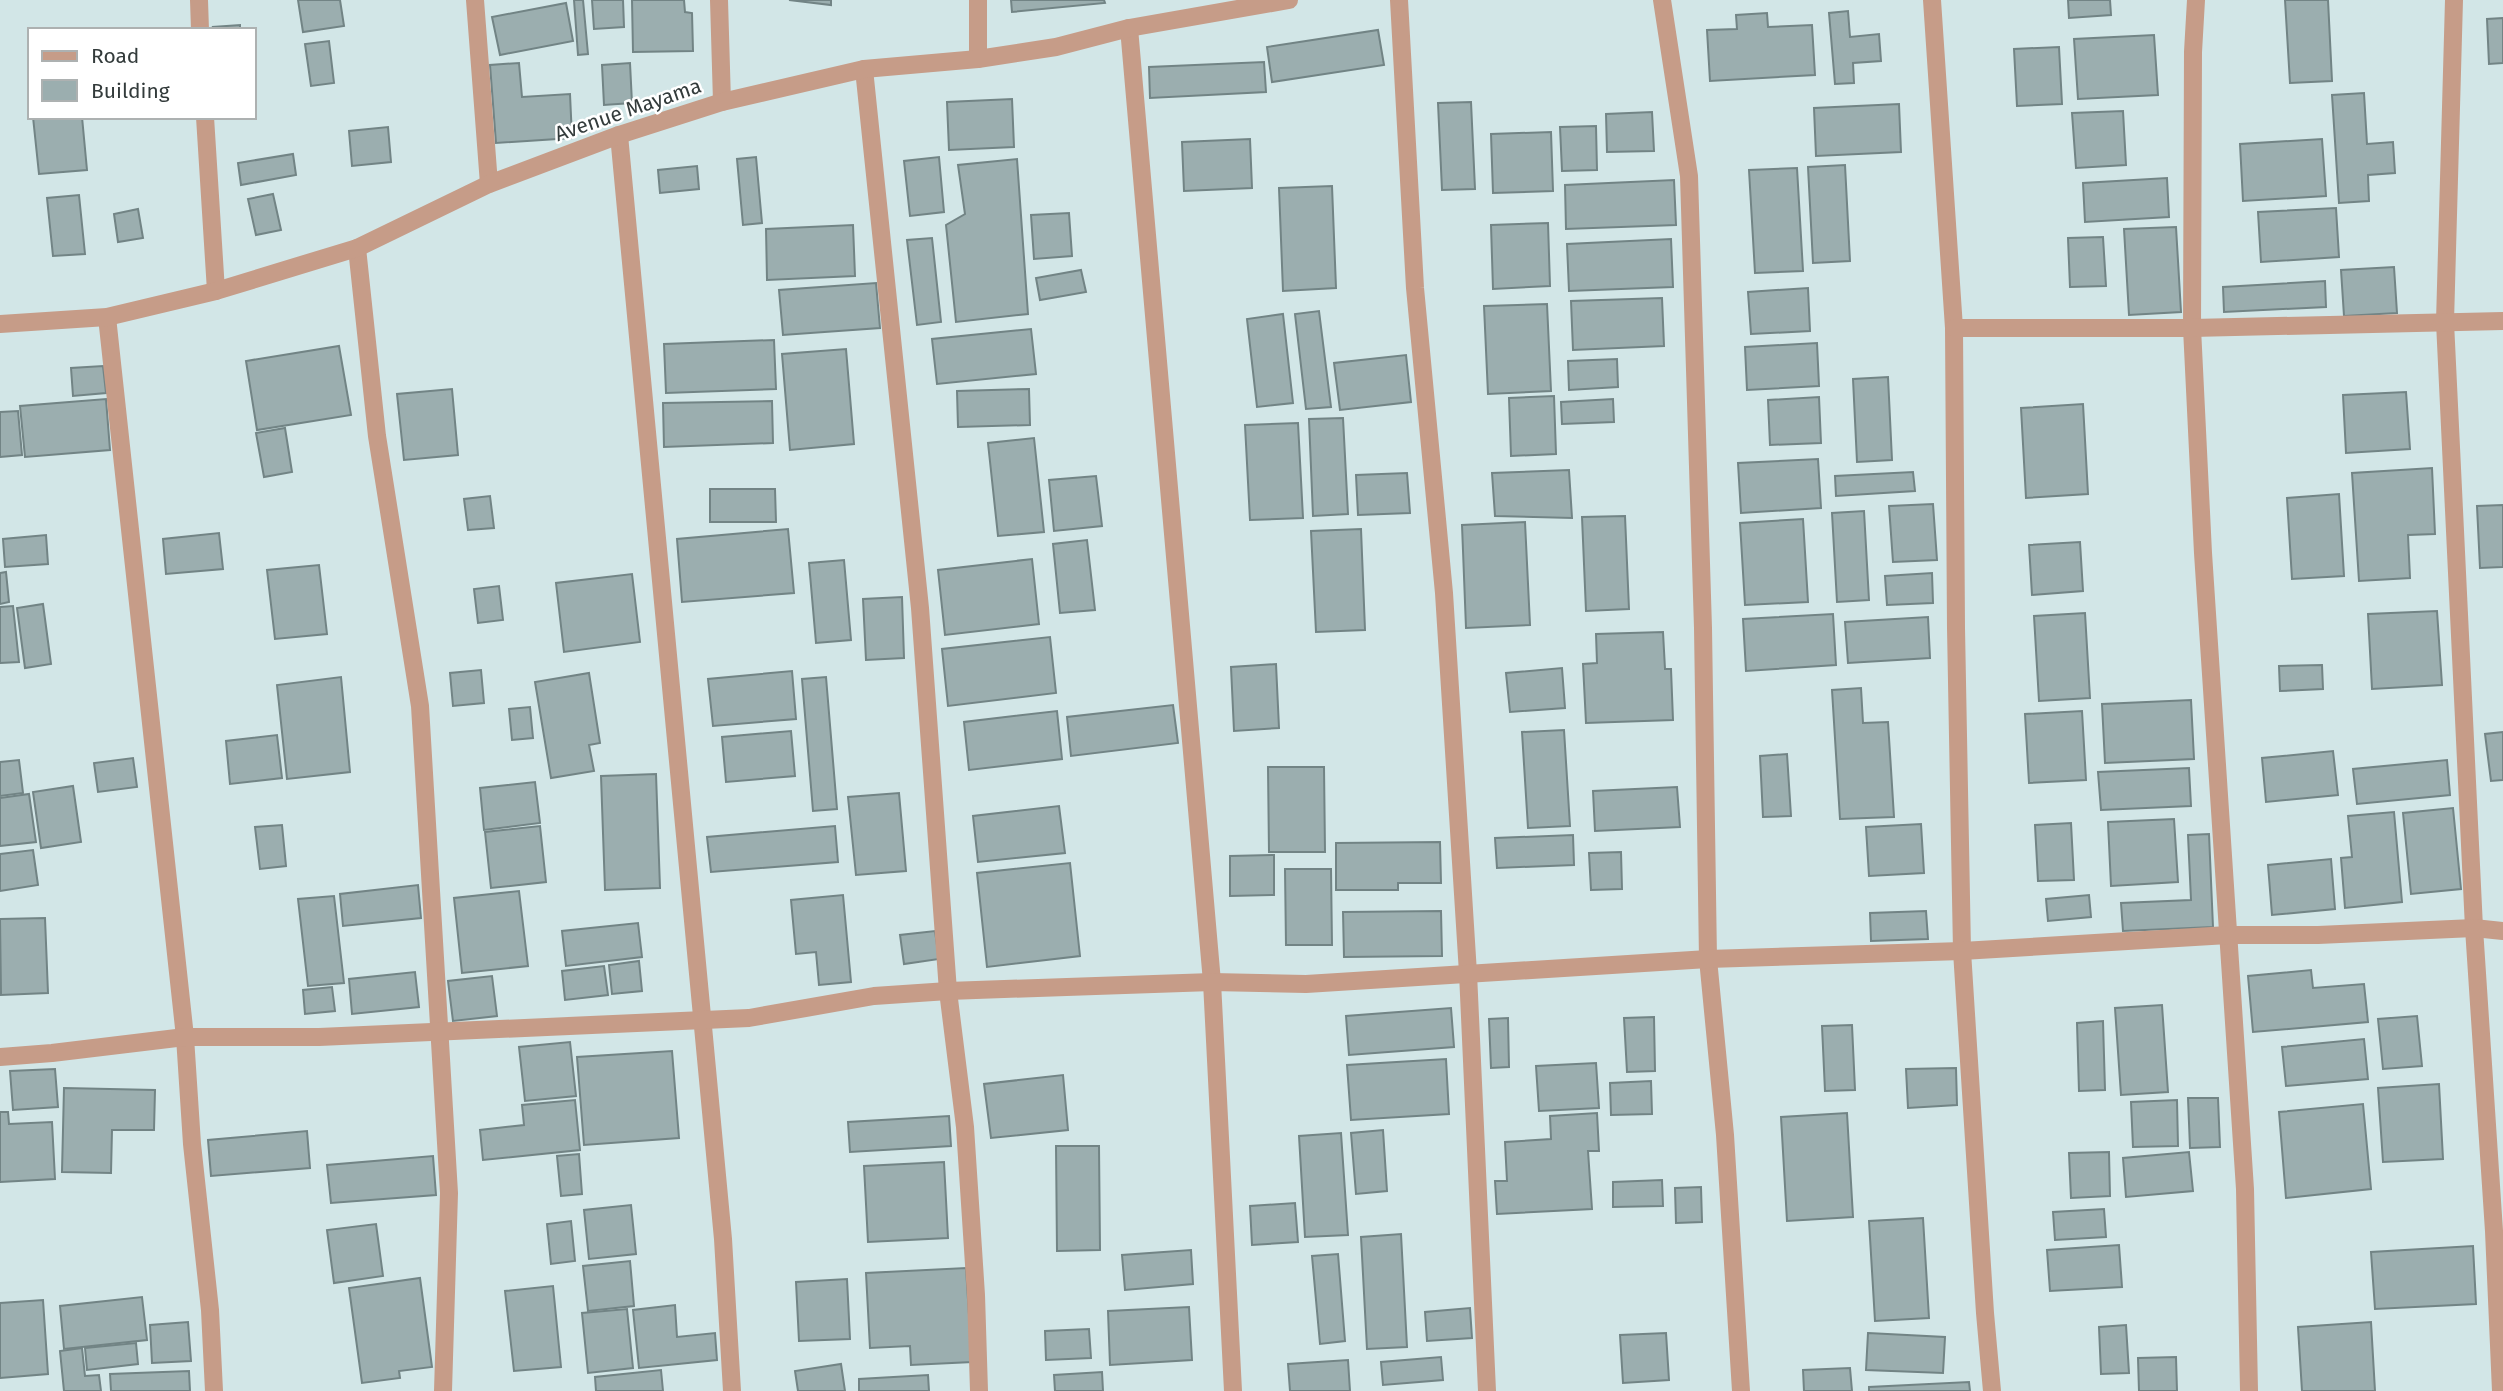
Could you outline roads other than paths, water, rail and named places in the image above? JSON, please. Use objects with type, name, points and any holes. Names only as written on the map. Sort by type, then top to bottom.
[{"type":"street","points":[[199,0],[200,28]]},
{"type":"street","points":[[475,0],[489,184]]},
{"type":"street","points":[[719,0],[722,102]]},
{"type":"street","points":[[978,0],[978,59]]},
{"type":"street","name":"Avenue Mayama","points":[[0,324],[107,317],[216,290],[357,247],[489,184],[619,135],[722,102],[864,69],[978,59],[1056,47],[1230,6],[1289,0]]},
{"type":"street","points":[[1399,0],[1415,288],[1444,593],[1468,973],[1487,1391]]},
{"type":"street","points":[[1662,0],[1689,176],[1703,628],[1708,959],[1725,1135],[1741,1391]]},
{"type":"street","points":[[1933,0],[1954,328],[1962,951],[1984,1313],[1992,1391]]},
{"type":"street","points":[[2196,0],[2193,66],[2192,328],[2203,553],[2245,1189],[2249,1391]]},
{"type":"street","points":[[2454,0],[2445,322],[2474,928],[2494,1231],[2501,1391]]},
{"type":"street","points":[[1129,28],[1212,982],[1233,1391]]},
{"type":"street","points":[[864,69],[920,608],[948,992],[965,1127],[979,1391]]},
{"type":"street","points":[[205,119],[216,290]]},
{"type":"street","points":[[619,135],[723,1239],[732,1391]]},
{"type":"street","points":[[357,247],[377,436],[420,706],[449,1193],[443,1391]]},
{"type":"street","points":[[107,317],[185,1037],[192,1144],[210,1310],[214,1391]]},
{"type":"street","points":[[1954,328],[2192,328],[2503,320]]},
{"type":"street","points":[[0,1056],[52,1054],[185,1037],[319,1037],[749,1018],[874,996],[948,992],[1212,982],[1306,984],[1708,959],[1962,951],[2228,934],[2318,935],[2474,928],[2503,931]]}]
